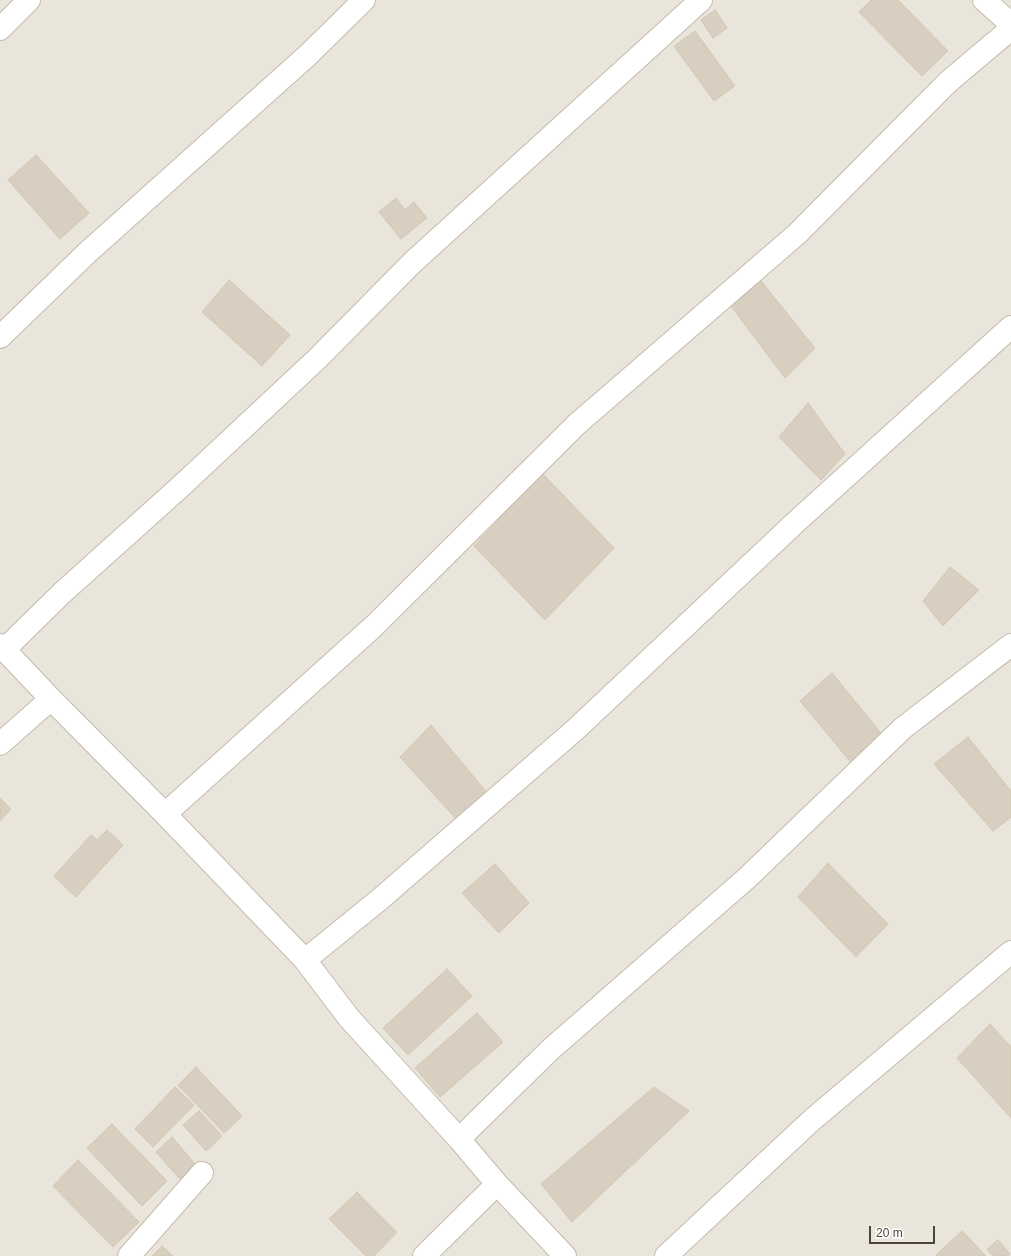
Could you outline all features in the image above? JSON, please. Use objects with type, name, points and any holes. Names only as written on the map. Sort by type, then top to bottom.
[{"type":"street","points":[[0,29],[29,0]]},
{"type":"street","points":[[0,337],[88,252],[308,55],[364,0]]},
{"type":"street","points":[[565,1256],[497,1184],[459,1139],[349,1018],[305,960],[166,814],[51,699],[2,647],[179,488],[317,359],[413,262],[701,0]]},
{"type":"street","points":[[984,0],[1011,24]]},
{"type":"street","points":[[166,814],[374,626],[577,424],[797,234],[948,82],[1011,29]]},
{"type":"street","points":[[305,960],[379,900],[576,729],[797,521],[1011,327]]},
{"type":"street","points":[[459,1139],[551,1048],[747,878],[903,728],[1011,645]]},
{"type":"street","points":[[0,744],[51,699]]},
{"type":"street","points":[[666,1256],[812,1120],[1011,952]]},
{"type":"street","points":[[129,1256],[202,1173]]},
{"type":"street","points":[[424,1256],[497,1184]]},
{"type":"shaded area","points":[[0,0],[1011,0],[1011,1256],[0,1256]]},
{"type":"building","points":[[871,0],[898,0],[948,51],[922,76],[859,12]]},
{"type":"building","points":[[715,10],[727,28],[713,38],[701,20]]},
{"type":"building","points":[[695,31],[735,86],[714,101],[674,46]]},
{"type":"building","points":[[36,155],[89,213],[60,239],[8,180]]},
{"type":"building","points":[[396,198],[405,210],[414,202],[427,218],[401,239],[379,212]]},
{"type":"building","points":[[229,280],[290,335],[262,366],[202,312]]},
{"type":"building","points":[[761,281],[815,348],[785,378],[731,306]]},
{"type":"building","points":[[808,403],[845,454],[821,480],[779,437]]},
{"type":"building","points":[[542,473],[614,548],[545,620],[474,546]]},
{"type":"building","points":[[950,567],[979,590],[943,626],[923,601]]},
{"type":"building","points":[[832,673],[884,737],[854,766],[800,701]]},
{"type":"building","points":[[431,725],[487,793],[459,822],[400,757]]},
{"type":"building","points":[[968,737],[1011,791],[1011,817],[993,831],[934,764]]},
{"type":"building","points":[[0,798],[11,809],[0,821]]},
{"type":"building","points":[[107,830],[123,845],[76,897],[54,876],[91,835],[97,840]]},
{"type":"building","points":[[828,863],[888,924],[856,957],[798,897]]},
{"type":"building","points":[[495,864],[529,903],[499,933],[462,893]]},
{"type":"building","points":[[447,969],[472,996],[408,1055],[383,1028]]},
{"type":"building","points":[[477,1013],[503,1042],[440,1097],[415,1068]]},
{"type":"building","points":[[990,1024],[1011,1047],[1011,1118],[957,1058]]},
{"type":"building","points":[[196,1067],[242,1116],[224,1133],[178,1085]]},
{"type":"building","points":[[175,1087],[194,1105],[153,1147],[135,1129]]},
{"type":"building","points":[[654,1087],[689,1111],[572,1222],[541,1184]]},
{"type":"building","points":[[199,1111],[222,1136],[206,1151],[183,1125]]},
{"type":"building","points":[[112,1124],[167,1181],[142,1206],[87,1148]]},
{"type":"building","points":[[172,1137],[195,1164],[180,1179],[156,1152]]},
{"type":"building","points":[[78,1160],[139,1222],[113,1247],[53,1186]]},
{"type":"building","points":[[357,1192],[397,1232],[374,1256],[366,1256],[329,1219]]},
{"type":"building","points":[[962,1231],[986,1256],[936,1255]]},
{"type":"building","points":[[998,1240],[1010,1254],[1007,1256],[993,1256],[987,1249]]},
{"type":"building","points":[[162,1246],[173,1256],[152,1256]]}]
